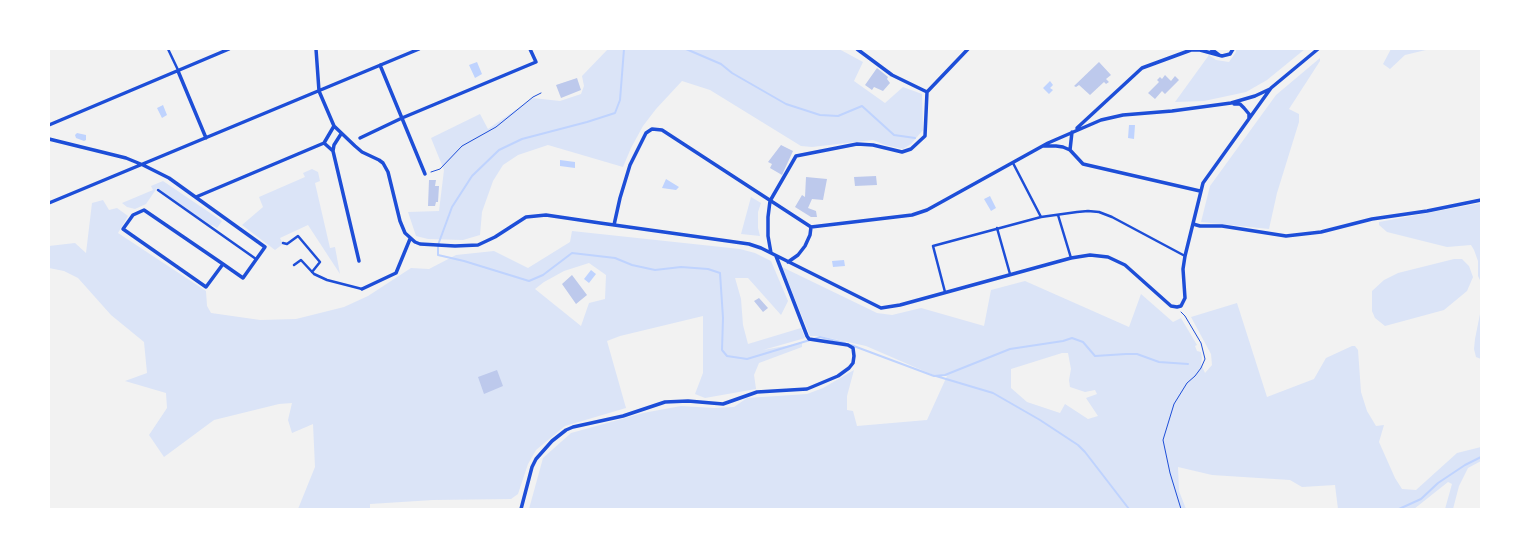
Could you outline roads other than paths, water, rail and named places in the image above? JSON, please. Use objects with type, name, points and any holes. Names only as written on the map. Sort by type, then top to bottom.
[{"type":"street","points":[[168,49],[206,138]]},
{"type":"street","points":[[49,125],[229,49]]},
{"type":"street","points":[[316,49],[319,91],[334,126],[362,152],[379,160],[386,168],[400,221],[405,233],[410,239],[420,244],[478,245],[487,242],[526,217],[546,214],[749,244],[771,253],[881,308],[900,305],[1010,274],[1071,258],[1090,255],[1108,257],[1125,265],[1165,302],[1171,306],[1181,306],[1185,298],[1184,256],[1200,191],[1206,177],[1271,88]]},
{"type":"street","points":[[49,203],[419,49]]},
{"type":"street","points":[[360,138],[402,118],[536,62],[530,49]]},
{"type":"street","points":[[857,49],[892,75],[927,92]]},
{"type":"street","points":[[771,253],[768,236],[770,201],[796,156],[857,144],[873,145],[902,152],[912,149],[925,136],[927,92],[968,49]]},
{"type":"street","points":[[1212,49],[1220,56]]},
{"type":"street","points":[[1070,150],[1074,131],[1142,68],[1190,50],[1200,50],[1220,56],[1226,56],[1233,51],[1233,49]]},
{"type":"street","points":[[614,225],[630,165],[646,133],[652,128],[662,130],[811,227],[919,213],[1042,146],[1101,120],[1123,115],[1172,111],[1231,103],[1255,96],[1271,88],[1318,49]]},
{"type":"street","points":[[380,65],[425,174]]},
{"type":"street","points":[[1231,103],[1240,104],[1249,114],[1249,118]]},
{"type":"street","points":[[196,197],[324,143],[334,126]]},
{"type":"street","points":[[327,137],[335,133],[341,134]]},
{"type":"street","points":[[341,134],[334,144],[333,151],[359,261]]},
{"type":"street","points":[[327,137],[334,144]]},
{"type":"street","points":[[49,140],[126,158],[143,165],[168,178],[265,247],[243,278],[223,264],[144,210],[133,215],[123,229],[206,287],[223,264]]},
{"type":"street","points":[[324,143],[333,151]]},
{"type":"street","points":[[1042,146],[1056,146],[1070,150],[1083,164],[1200,191]]},
{"type":"street","points":[[1013,163],[1041,217]]},
{"type":"street","points":[[158,190],[256,260]]},
{"type":"street","points":[[1193,224],[1200,226],[1222,226],[1286,236],[1321,232],[1372,219],[1427,211],[1481,200]]},
{"type":"street","points":[[945,292],[933,246],[1041,217],[1088,211],[1099,212],[1112,217],[1184,256]]},
{"type":"street","points":[[1058,215],[1071,258]]},
{"type":"street","points":[[788,262],[798,256],[805,246],[810,235],[811,227]]},
{"type":"street","points":[[997,228],[1010,274]]},
{"type":"street","points":[[283,243],[287,244],[298,236],[320,262],[312,272]]},
{"type":"street","points":[[294,265],[301,260],[312,272],[326,280],[362,289],[396,273],[410,239]]},
{"type":"street","points":[[521,509],[532,467],[536,459],[552,441],[566,430],[622,416],[665,402],[681,401],[723,404],[757,392],[807,389],[838,376],[849,368],[853,363],[853,348],[848,345],[809,338],[807,336],[775,255]]},
{"type":"water","points":[[477,62],[482,74],[475,78],[469,65]]},
{"type":"water","points":[[1050,81],[1053,85],[1050,88],[1053,90],[1049,94],[1043,88]]},
{"type":"water","points":[[163,105],[167,115],[162,118],[157,108]]},
{"type":"water","points":[[1129,125],[1135,125],[1134,139],[1128,138]]},
{"type":"water","points":[[77,133],[86,135],[86,140],[84,141],[76,138],[75,135]]},
{"type":"water","points":[[560,160],[575,162],[575,168],[560,166]]},
{"type":"water","points":[[666,179],[679,187],[676,190],[662,188]]},
{"type":"water","points":[[990,196],[996,208],[991,211],[984,199]]},
{"type":"water","points":[[844,260],[845,266],[833,267],[832,261]]},
{"type":"water","points":[[591,270],[596,274],[589,283],[584,279]]},
{"type":"waterway","points":[[624,49],[620,100],[615,113],[522,139],[499,150],[472,176],[452,207],[438,245],[438,255],[464,261],[529,281],[543,275],[572,253],[615,258],[632,265],[655,270],[681,267],[708,269],[720,273],[723,318],[722,350],[727,356],[747,359],[810,340]]},
{"type":"waterway","points":[[686,49],[721,64],[732,73],[786,104],[820,115],[838,116],[862,106],[894,135],[915,138]]},
{"type":"waterway","points":[[814,339],[820,337],[845,343]]},
{"type":"waterway","points":[[851,345],[934,376],[945,375],[1010,349],[1063,341],[1072,338],[1083,342],[1095,356],[1137,354],[1159,362],[1188,364]]},
{"type":"waterway","points":[[936,376],[993,393],[1040,420],[1078,445],[1129,509]]},
{"type":"waterway","points":[[1399,509],[1421,499],[1438,483],[1465,465],[1481,457]]}]
